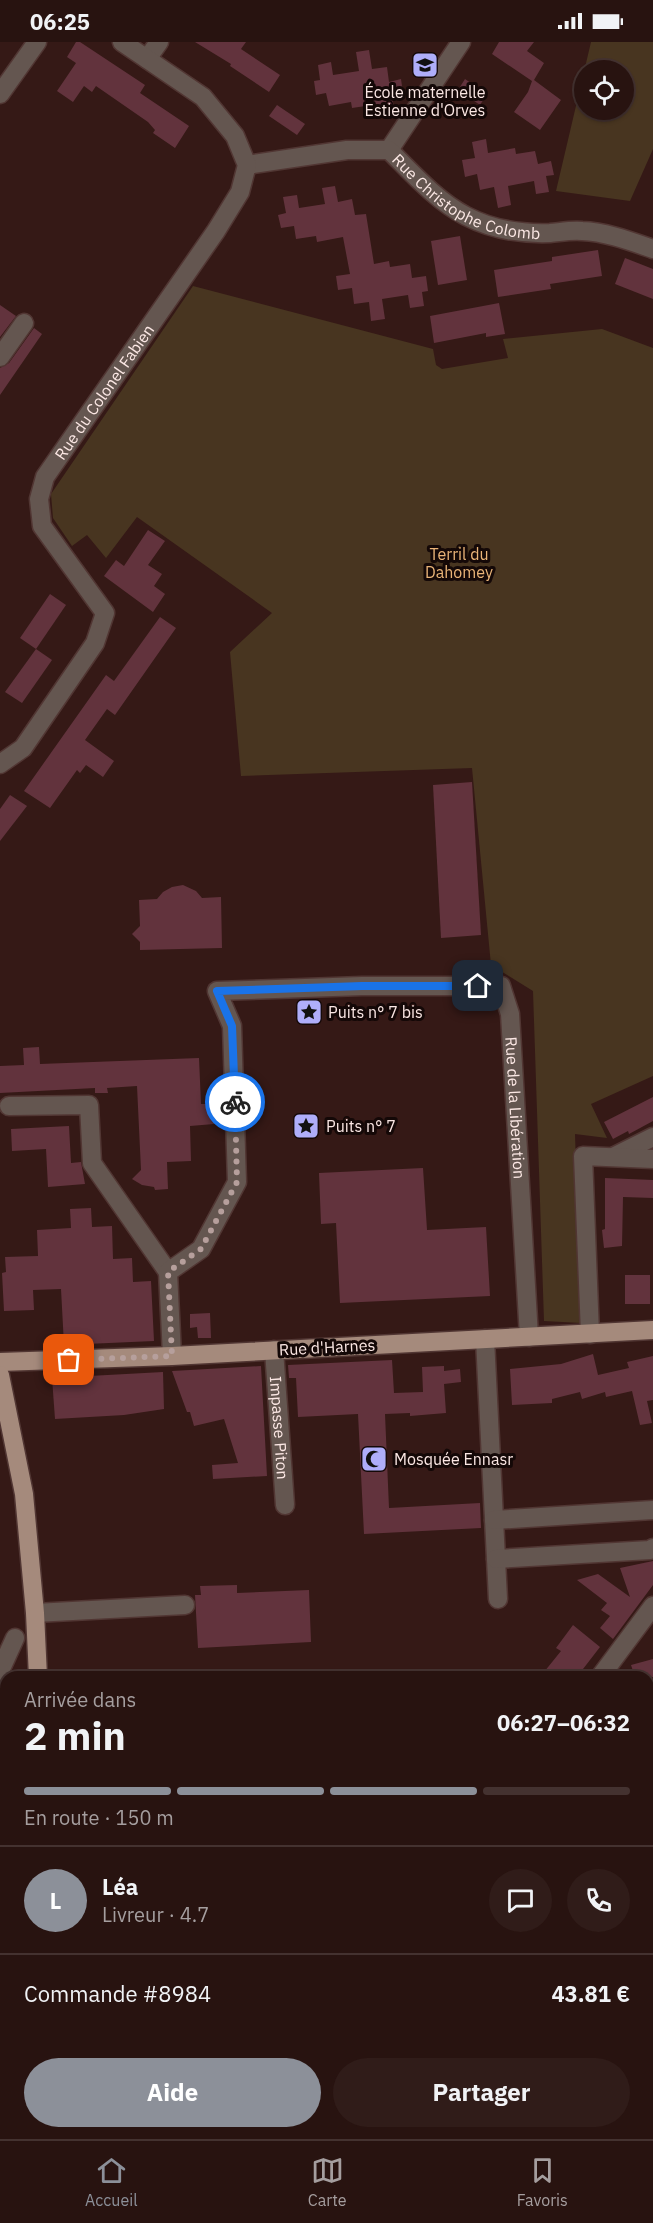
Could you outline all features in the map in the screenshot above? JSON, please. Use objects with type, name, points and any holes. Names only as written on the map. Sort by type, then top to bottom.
[{"type":"main road","name":"Rue d'Harnes","points":[[0,1362],[172,1356],[653,1330]]},
{"type":"main road","points":[[0,1375],[24,1494],[38,1671]]},
{"type":"street","points":[[1,90],[37,42]]},
{"type":"street","points":[[122,42],[202,97],[235,136],[247,165]]},
{"type":"street","points":[[147,58],[159,42]]},
{"type":"street","points":[[389,150],[461,42]]},
{"type":"street","name":"Rue Christophe Colomb","points":[[247,165],[347,150],[389,150],[441,198],[465,216],[517,232],[582,231],[612,236],[653,249]]},
{"type":"street","name":"Rue du Colonel Fabien","points":[[0,764],[23,748],[95,643],[105,613],[42,526],[39,499],[45,477],[216,231],[240,192],[247,165]]},
{"type":"street","points":[[0,357],[24,323]]},
{"type":"street","name":"Rue de la Libération","points":[[168,1272],[201,1249],[237,1182],[232,1026],[217,991],[362,986],[501,986],[510,1014],[529,1337]]},
{"type":"street","points":[[9,1106],[88,1105],[92,1163],[168,1272],[172,1356]]},
{"type":"street","points":[[613,1157],[653,1137]]},
{"type":"street","points":[[590,1334],[583,1156],[653,1159]]},
{"type":"street","points":[[485,1339],[498,1599]]},
{"type":"street","name":"Impasse Piton","points":[[274,1350],[285,1505]]},
{"type":"street","points":[[494,1520],[653,1510]]},
{"type":"street","points":[[496,1559],[653,1548]]},
{"type":"street","points":[[35,1613],[186,1605]]},
{"type":"street","points":[[604,1671],[653,1606]]},
{"type":"street","points":[[0,1671],[15,1638]]},
{"type":"green space","points":[[591,42],[653,42],[653,149],[630,201],[556,191],[574,114],[574,120],[634,120],[634,60],[587,60]]},
{"type":"green space","name":"Terril du Dahomey","points":[[193,286],[433,349],[436,365],[442,369],[508,358],[503,339],[602,329],[653,348],[653,1076],[591,1104],[607,1138],[575,1134],[581,1323],[544,1321],[533,991],[491,965],[472,768],[241,776],[230,652],[272,613],[137,517],[106,558],[87,535],[72,546],[53,518],[51,494]]},
{"type":"building","points":[[76,42],[80,42],[145,85],[140,93],[189,126],[175,148],[153,133],[155,130],[148,122],[96,86],[92,92],[84,86],[73,102],[57,91],[76,63],[67,57]]},
{"type":"building","points":[[195,42],[246,42],[241,49],[280,75],[269,92],[230,66],[231,64]]},
{"type":"building","points":[[499,42],[534,42],[527,51],[544,63],[534,80],[561,100],[540,130],[514,112],[528,92],[532,81],[492,54]]},
{"type":"building","points":[[369,50],[372,69],[387,67],[389,82],[401,79],[403,93],[392,96],[395,114],[381,117],[379,104],[352,108],[351,102],[329,106],[326,93],[316,95],[314,81],[320,80],[318,65],[331,62],[333,75],[359,71],[356,52]]},
{"type":"building","points":[[465,79],[487,94],[480,105],[458,90]]},
{"type":"building","points":[[277,105],[305,124],[297,135],[269,116]]},
{"type":"building","points":[[486,139],[488,153],[515,148],[516,154],[535,151],[538,164],[551,161],[554,175],[546,176],[549,192],[536,194],[534,181],[508,186],[511,205],[498,208],[494,187],[480,190],[477,174],[465,177],[462,160],[475,158],[472,142]]},
{"type":"building","points":[[335,186],[338,202],[352,199],[355,215],[366,214],[374,264],[389,261],[390,267],[410,264],[412,278],[426,276],[428,291],[422,292],[424,306],[410,308],[408,295],[382,299],[385,319],[371,321],[369,302],[354,304],[352,288],[338,290],[336,276],[350,274],[343,237],[317,242],[316,236],[296,239],[294,226],[281,228],[278,215],[286,213],[283,197],[297,195],[299,208],[325,204],[322,188]]},
{"type":"building","points":[[460,236],[467,280],[438,285],[431,241]]},
{"type":"building","points":[[598,250],[602,276],[550,284],[551,289],[498,297],[494,270],[552,261],[552,257]]},
{"type":"building","points":[[625,258],[653,269],[653,299],[615,284]]},
{"type":"building","points":[[499,303],[505,334],[486,337],[486,333],[434,343],[430,316]]},
{"type":"building","points":[[0,305],[16,316],[0,337]]},
{"type":"building","points":[[34,328],[42,334],[0,395],[0,368],[9,363]]},
{"type":"building","points":[[148,530],[165,541],[148,565],[162,574],[154,586],[165,594],[153,612],[104,576],[116,560],[124,566]]},
{"type":"building","points":[[50,594],[66,605],[36,649],[20,638]]},
{"type":"building","points":[[160,617],[176,628],[115,715],[107,709],[85,740],[114,761],[103,777],[86,765],[80,773],[77,770],[50,808],[24,791],[106,675],[114,681]]},
{"type":"building","points":[[36,649],[52,660],[22,703],[5,692]]},
{"type":"building","points":[[472,782],[481,935],[441,938],[433,785]]},
{"type":"building","points":[[10,795],[27,806],[0,841],[0,809]]},
{"type":"building","points":[[183,885],[196,891],[202,898],[221,897],[222,948],[140,950],[140,942],[132,934],[140,926],[139,900],[157,899],[172,887]]},
{"type":"building","points":[[39,1047],[40,1064],[199,1058],[201,1104],[213,1104],[214,1124],[190,1126],[191,1161],[167,1162],[168,1189],[155,1190],[154,1187],[142,1185],[132,1179],[141,1170],[137,1086],[107,1088],[108,1093],[95,1093],[95,1088],[0,1093],[0,1066],[24,1065],[23,1048]]},
{"type":"building","points":[[653,1097],[653,1121],[629,1134],[628,1131],[613,1139],[604,1122]]},
{"type":"building","points":[[69,1126],[71,1163],[81,1162],[85,1184],[48,1187],[46,1149],[12,1151],[11,1129]]},
{"type":"building","points":[[423,1168],[427,1230],[486,1227],[490,1296],[340,1303],[336,1223],[321,1224],[319,1173]]},
{"type":"building","points":[[605,1178],[653,1180],[653,1198],[623,1197],[622,1246],[604,1248],[602,1230],[605,1229]]},
{"type":"building","points":[[91,1208],[92,1227],[112,1226],[113,1259],[132,1258],[133,1282],[151,1281],[154,1341],[64,1345],[61,1289],[33,1290],[34,1310],[4,1311],[2,1273],[6,1272],[5,1257],[38,1256],[37,1230],[71,1228],[70,1209]]},
{"type":"building","points":[[625,1275],[650,1275],[650,1304],[625,1304]]},
{"type":"building","points":[[210,1313],[211,1338],[198,1338],[197,1327],[190,1328],[190,1314]]},
{"type":"building","points":[[593,1354],[598,1375],[629,1368],[627,1362],[653,1356],[653,1400],[647,1401],[652,1423],[640,1425],[632,1391],[606,1397],[605,1392],[582,1399],[580,1392],[552,1399],[552,1403],[512,1405],[510,1369],[561,1364]]},
{"type":"building","points":[[392,1360],[394,1393],[423,1392],[422,1367],[444,1366],[444,1371],[460,1369],[461,1382],[444,1384],[446,1413],[410,1416],[410,1413],[385,1414],[389,1508],[480,1503],[481,1528],[364,1534],[358,1414],[298,1417],[296,1378],[289,1378],[288,1365]]},
{"type":"building","points":[[261,1366],[267,1476],[213,1479],[212,1465],[238,1463],[224,1419],[194,1426],[172,1371]]},
{"type":"building","points":[[163,1372],[164,1409],[124,1415],[55,1419],[52,1378]]},
{"type":"building","points":[[653,1561],[653,1585],[613,1639],[600,1628],[610,1616],[601,1610],[607,1603],[577,1580],[598,1574],[630,1597],[620,1568]]},
{"type":"building","points":[[237,1585],[237,1593],[309,1590],[311,1642],[198,1648],[195,1595],[201,1595],[200,1586]]},
{"type":"building","points":[[573,1625],[600,1647],[583,1669],[585,1671],[545,1671],[561,1651],[556,1648]]},
{"type":"building","points":[[653,1659],[653,1671],[633,1671],[631,1665]]},
{"type":"way so far","points":[[69,1360],[172,1356],[168,1272],[201,1249],[237,1182],[235,1102]]},
{"type":"place","name":"École maternelle Estienne d'Orves","points":[[425,65]]},
{"type":"place","name":"Puits n° 7 bis","points":[[309,1012]]},
{"type":"place","name":"Puits n° 7","points":[[306,1126]]},
{"type":"place","name":"Mosquée Ennasr","points":[[374,1459]]},
{"type":"route","points":[[235,1102],[232,1026],[217,991],[362,986],[478,986]]}]
